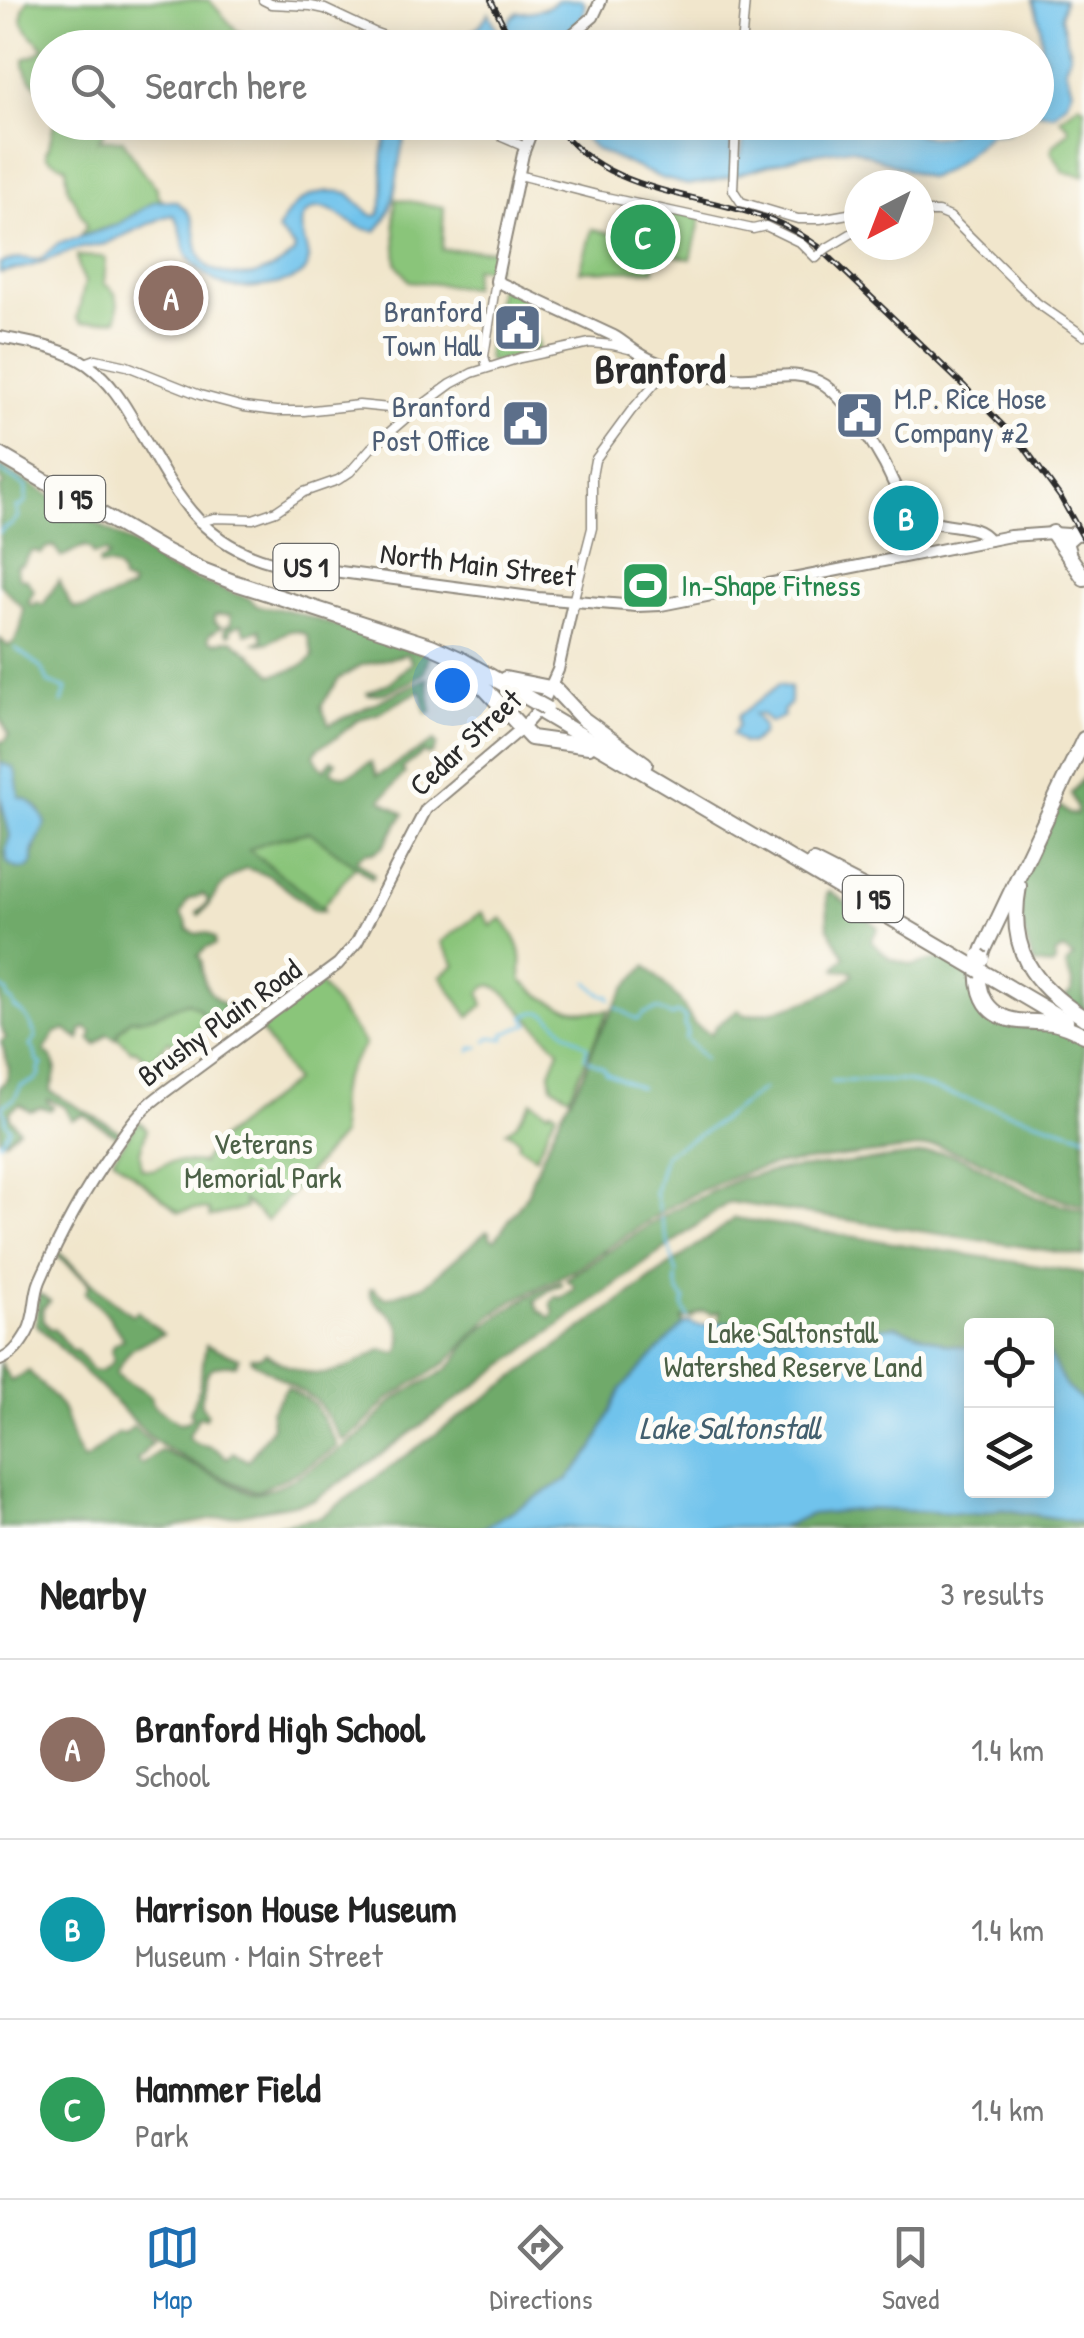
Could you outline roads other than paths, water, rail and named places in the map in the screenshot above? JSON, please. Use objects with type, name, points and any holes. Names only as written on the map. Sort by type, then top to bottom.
[{"type":"highway","name":"I 95","points":[[0,458],[150,546],[202,570],[462,660],[804,868],[1084,1021]]},
{"type":"highway","points":[[1053,533],[1079,569]]},
{"type":"highway","points":[[1079,534],[1066,542],[1079,569]]},
{"type":"highway","name":"I 95","points":[[434,651],[768,838],[1084,1033]]},
{"type":"highway","points":[[434,651],[469,673],[536,740],[587,745],[649,776]]},
{"type":"highway","points":[[462,660],[509,680],[556,690],[582,719],[675,784]]},
{"type":"highway","points":[[1084,742],[1021,876],[1016,916],[1023,952],[1036,978],[1084,1021]]},
{"type":"highway","points":[[1084,742],[985,946],[978,971],[981,994],[1000,1016],[1054,1023],[1084,1033]]},
{"type":"highway","points":[[768,838],[864,888]]},
{"type":"highway","points":[[804,868],[862,909]]},
{"type":"highway","points":[[942,955],[979,965]]},
{"type":"main road","points":[[577,30],[596,14],[602,0]]},
{"type":"main road","points":[[528,140],[496,281],[674,368],[707,376],[797,375],[818,381],[832,390],[850,412],[911,510],[928,521],[977,528],[986,534],[984,541]]},
{"type":"main road","name":"North Main Street","points":[[0,336],[91,361],[116,392],[179,498],[199,522],[231,547],[280,564],[627,606],[660,604],[984,541]]},
{"type":"main road","name":"US 1","points":[[984,541],[1079,534]]},
{"type":"main road","name":"Cedar Street","points":[[415,828],[426,810],[535,715],[551,688],[573,602]]},
{"type":"main road","name":"Brushy Plain Road","points":[[0,1360],[14,1352],[28,1332],[39,1282],[74,1212],[136,1116],[346,956],[357,942],[415,828]]},
{"type":"street","points":[[264,0],[271,4],[311,3],[368,30]]},
{"type":"street","points":[[743,30],[745,0]]},
{"type":"street","points":[[509,140],[525,147]]},
{"type":"street","points":[[735,140],[734,194],[741,202],[781,216],[820,219],[844,215]]},
{"type":"street","points":[[519,174],[753,229],[766,226],[822,252],[844,238]]},
{"type":"street","points":[[934,212],[948,216],[1037,303],[1084,336]]},
{"type":"street","points":[[486,367],[484,356],[496,281]]},
{"type":"street","points":[[91,361],[127,366],[200,396],[237,406],[284,411],[358,404],[409,410],[486,367],[542,352],[590,343],[638,353]]},
{"type":"street","name":"Cedar Street","points":[[573,602],[592,528],[595,460],[643,397],[674,368]]},
{"type":"street","points":[[199,522],[215,518],[253,519],[276,512],[304,492],[338,480],[405,420],[409,410]]},
{"type":"water","points":[[558,0],[583,0],[584,5],[571,30],[506,30],[518,12],[549,6]]},
{"type":"water","points":[[1033,0],[1064,0],[1061,17],[1070,53],[1065,68],[1072,89],[1054,114],[1054,30],[1041,30]]},
{"type":"water","points":[[489,13],[497,30],[473,30],[480,25]]},
{"type":"water","points":[[386,140],[405,140],[395,193],[385,219],[376,231],[329,210],[313,209],[305,214],[302,229],[308,264],[305,271],[291,280],[249,287],[216,282],[189,258],[173,215],[105,244],[0,273],[0,263],[20,258],[40,260],[57,244],[117,225],[155,201],[176,201],[187,211],[202,260],[209,267],[240,276],[269,270],[294,253],[295,248],[278,231],[290,211],[306,198],[325,192],[348,193],[370,214],[379,215]]},
{"type":"water","points":[[587,140],[731,140],[732,159],[738,159],[744,140],[983,140],[934,176],[934,170],[907,170],[851,148],[804,155],[688,185],[661,178],[596,150]]},
{"type":"water","points":[[779,685],[790,688],[790,704],[783,711],[784,716],[770,723],[762,715],[754,714],[763,727],[762,734],[750,744],[743,743],[732,734],[738,726],[738,716]]},
{"type":"water","points":[[0,763],[13,767],[19,797],[35,806],[46,823],[27,868],[18,869],[7,862],[10,836],[0,796]]},
{"type":"water","name":"Lake Saltonstall","points":[[858,1321],[879,1328],[895,1326],[964,1347],[964,1498],[1054,1498],[1054,1364],[1066,1387],[1084,1403],[1084,1523],[1002,1509],[978,1514],[867,1509],[811,1514],[780,1528],[483,1528],[568,1479],[593,1449],[621,1389],[684,1324],[734,1323],[797,1334]]},
{"type":"waterway","points":[[0,470],[26,487],[26,501],[16,507],[18,517],[0,532]]},
{"type":"waterway","points":[[15,648],[39,666],[48,682],[66,689],[62,703]]},
{"type":"waterway","points":[[0,972],[0,977]]},
{"type":"waterway","points":[[588,982],[610,1000]]},
{"type":"waterway","points":[[0,987],[31,1024],[36,1037],[30,1046],[42,1064],[40,1075],[21,1086],[14,1099],[3,1105],[5,1122],[10,1128],[0,1143]]},
{"type":"waterway","points":[[616,1007],[638,1020],[658,1009],[670,1016],[678,1013],[685,1018],[685,1038],[705,1059]]},
{"type":"waterway","points":[[486,1041],[491,1037],[505,1039],[504,1034],[529,1024],[524,1017],[537,1012],[552,1018],[587,1046],[585,1058]]},
{"type":"waterway","points":[[470,1051],[479,1047]]},
{"type":"waterway","points":[[589,1060],[640,1088]]},
{"type":"waterway","points":[[831,1081],[906,1081],[1084,1135]]},
{"type":"waterway","points":[[659,1211],[655,1192],[665,1154],[707,1130],[763,1089]]},
{"type":"waterway","points":[[661,1218],[677,1274]]},
{"type":"waterway","points":[[676,1278],[688,1318]]},
{"type":"railway","points":[[491,0],[506,30]]},
{"type":"railway","points":[[570,140],[599,164],[625,178],[772,220],[819,247],[1024,447],[1061,498],[1084,539]]},
{"type":"place","name":"Hammer Field","points":[[643,237]]},
{"type":"place","name":"Branford High School","points":[[171,298]]},
{"type":"place","name":"Branford Town Hall","points":[[517,328]]},
{"type":"place","name":"M.P. Rice Hose Company #2","points":[[859,415]]},
{"type":"place","name":"Branford Post Office","points":[[525,423]]},
{"type":"place","name":"Harrison House Museum","points":[[906,518]]},
{"type":"place","name":"In-Shape Fitness","points":[[646,585]]},
{"type":"district","name":"Branford","points":[[660,368]]},
{"type":"park label","name":"Veterans Memorial Park","points":[[263,1160]]},
{"type":"park label","name":"Lake Saltonstall Watershed Reserve Land","points":[[793,1349]]}]
